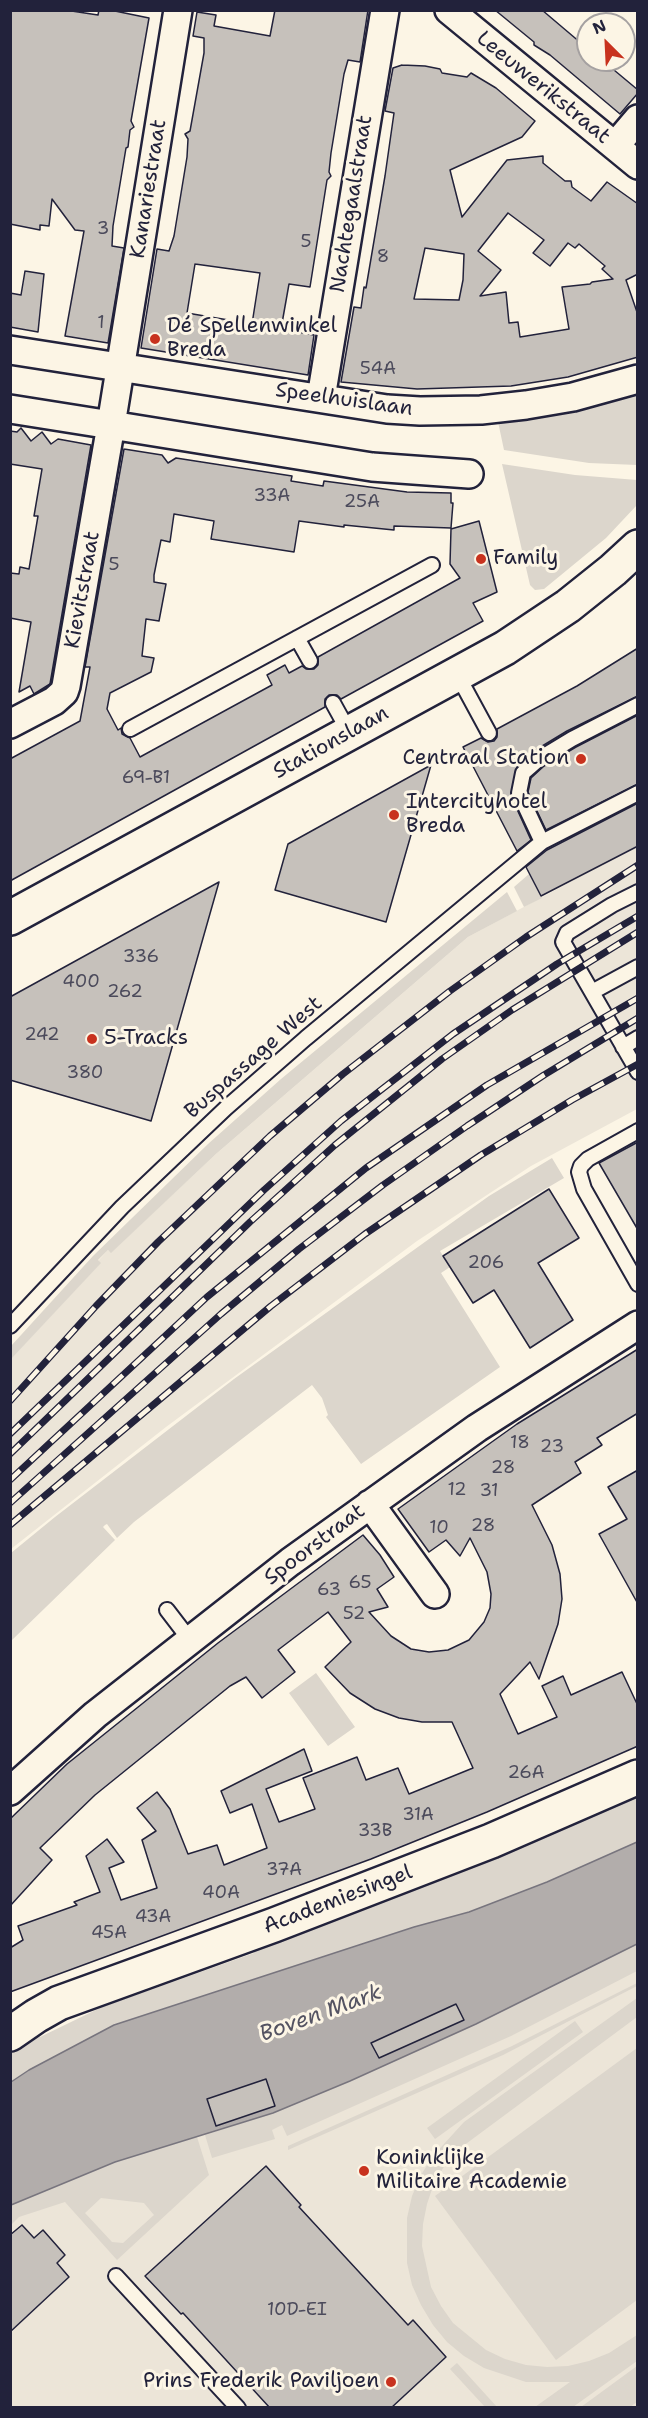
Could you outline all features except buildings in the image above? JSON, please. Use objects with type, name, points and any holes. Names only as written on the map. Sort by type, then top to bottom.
[{"type":"main road","name":"Stationslaan","points":[[10,938],[461,681],[568,606],[638,547]]},
{"type":"main road","name":"Stationslaan","points":[[10,918],[349,732],[461,681],[512,661],[577,620],[638,569]]},
{"type":"main road","name":"Academiesingel","points":[[19,2024],[59,2003],[274,1925],[491,1841],[638,1777]]},
{"type":"street","name":"Kanariestraat","points":[[121,368],[178,10]]},
{"type":"street","name":"Nachtegaalstraat","points":[[321,398],[385,10]]},
{"type":"street","name":"Leeuwerikstraat","points":[[449,10],[638,165]]},
{"type":"street","points":[[615,146],[638,119]]},
{"type":"street","name":"Speelhuislaan","points":[[10,350],[387,409],[481,410],[526,405],[573,397],[638,379]]},
{"type":"street","points":[[111,425],[121,368]]},
{"type":"street","points":[[10,409],[362,466],[469,474]]},
{"type":"street","name":"Kievitstraat","points":[[10,724],[54,701],[64,692],[111,425]]},
{"type":"street","name":"Spoorstraat","points":[[10,1791],[95,1714],[370,1504],[477,1428],[638,1325]]},
{"type":"street","points":[[370,1504],[435,1594]]},
{"type":"lane","points":[[130,729],[432,565]]},
{"type":"lane","points":[[297,638],[310,661]]},
{"type":"lane","points":[[461,681],[489,733]]},
{"type":"lane","points":[[333,703],[349,732]]},
{"type":"lane","points":[[542,842],[519,793],[523,773],[539,759],[572,739],[638,705]]},
{"type":"lane","name":"Buspassage West","points":[[10,1326],[122,1208],[226,1108],[306,1038],[542,842],[638,793]]},
{"type":"lane","points":[[638,892],[567,933],[564,939],[564,945],[638,1072]]},
{"type":"lane","points":[[592,992],[638,967]]},
{"type":"lane","points":[[623,1047],[638,1038]]},
{"type":"lane","points":[[638,1131],[588,1159],[579,1172],[584,1189],[638,1284]]},
{"type":"lane","points":[[167,1610],[190,1640]]},
{"type":"lane","points":[[116,2276],[237,2408]]},
{"type":"shaded area","points":[[637,389],[637,465],[589,463],[504,450],[497,417]]},
{"type":"shaded area","points":[[502,464],[575,475],[637,480],[637,505],[606,538],[544,589],[535,590],[530,585]]},
{"type":"shaded area","points":[[637,846],[637,1109],[531,1166],[417,1241],[166,1427],[11,1549],[10,1359],[100,1263],[98,1261],[108,1250],[111,1252],[216,1154],[468,937]]},
{"type":"shaded area","points":[[529,874],[542,898],[524,907],[514,887]]},
{"type":"shaded area","points":[[507,892],[517,911],[468,937],[216,1154],[111,1253],[108,1250],[98,1260],[101,1263],[11,1359],[11,1346],[93,1256],[208,1144],[281,1079]]},
{"type":"shaded area","points":[[552,1158],[564,1178],[440,1251],[450,1267],[441,1273],[500,1367],[361,1464],[326,1417],[328,1415],[322,1398],[312,1385],[134,1522],[117,1538],[107,1524],[105,1525],[103,1527],[115,1540],[11,1641],[11,1553],[234,1379],[489,1196]]},
{"type":"shaded area","points":[[316,1673],[355,1727],[328,1746],[289,1693]]},
{"type":"shaded area","points":[[637,1794],[637,1842],[616,1852],[469,1912],[414,1927],[114,2025],[11,2082],[11,2052],[38,2034],[40,2037],[102,2007],[254,1953],[253,1950],[413,1889]]},
{"type":"shaded area","name":"Koninklijke Militaire Academie","points":[[637,1944],[637,2407],[11,2408],[11,2205],[476,2024]]},
{"type":"shaded area","points":[[637,1944],[637,1971],[511,2036],[287,2136],[282,2125],[272,2130],[275,2139],[212,2158],[205,2135],[273,2113],[350,2081],[476,2024]]},
{"type":"shaded area","points":[[637,1983],[637,1986],[503,2055],[288,2150],[288,2146],[512,2046]]},
{"type":"shaded area","points":[[637,1998],[637,2017],[459,2149],[445,2165],[434,2183],[427,2204],[422,2246],[431,2287],[453,2323],[486,2350],[526,2365],[568,2366],[609,2353],[637,2335],[637,2361],[573,2407],[535,2407],[570,2382],[526,2382],[484,2368],[447,2342],[421,2305],[412,2285],[407,2263],[407,2218],[412,2196],[433,2156],[464,2122]]},
{"type":"shaded area","points":[[575,2021],[583,2032],[435,2139],[427,2128]]},
{"type":"shaded area","points":[[637,2048],[637,2300],[556,2360],[435,2196]]},
{"type":"shaded area","points":[[197,2137],[209,2175],[117,2260],[65,2202],[19,2217],[11,2225],[11,2205],[115,2162]],"holes":[[[101,2198],[144,2203],[154,2215],[123,2243],[112,2242],[85,2213]]]},
{"type":"shaded area","points":[[457,2363],[497,2407],[485,2407],[450,2369]]},
{"type":"shaded area","points":[[637,2366],[637,2402],[630,2407],[581,2407]]},
{"type":"water","name":"Boven Mark","points":[[637,1842],[637,1944],[476,2024],[350,2081],[273,2113],[115,2162],[11,2205],[11,2082],[29,2070],[114,2025],[414,1927],[469,1912],[547,1882]]},
{"type":"railway","points":[[10,1401],[158,1242],[270,1136],[343,1074],[450,991],[526,937],[638,865]]},
{"type":"railway","points":[[10,1434],[264,1190],[341,1121],[453,1034],[557,964],[638,916]]},
{"type":"railway","points":[[10,1454],[250,1222],[335,1145],[442,1059],[512,1010],[638,932]]},
{"type":"railway","points":[[10,1480],[207,1297],[366,1168],[487,1085],[638,998]]},
{"type":"railway","points":[[10,1503],[221,1314],[299,1249],[383,1185],[467,1126],[544,1075],[638,1018]]},
{"type":"railway","points":[[10,1525],[271,1306],[365,1234],[481,1155],[572,1100],[638,1064]]},
{"type":"place","name":"Dé Spellenwinkel Breda","points":[[155,339]]},
{"type":"place","name":"Family","points":[[481,559]]},
{"type":"place","name":"Centraal Station","points":[[581,759]]},
{"type":"place","name":"Intercityhotel Breda","points":[[394,815]]},
{"type":"place","name":"5-Tracks","points":[[92,1039]]},
{"type":"place","name":"Koninklijke Militaire Academie","points":[[364,2171]]},
{"type":"place","name":"Prins Frederik Paviljoen","points":[[391,2382]]}]
